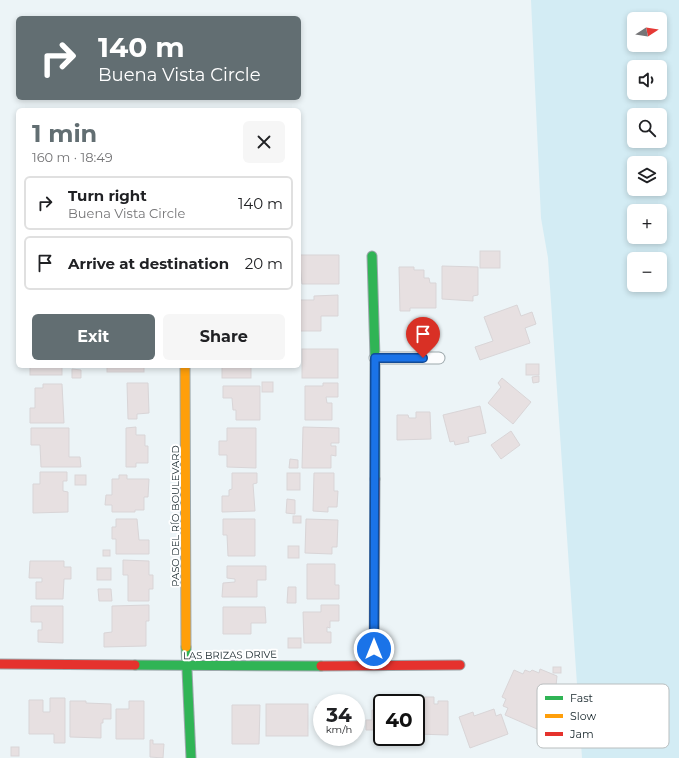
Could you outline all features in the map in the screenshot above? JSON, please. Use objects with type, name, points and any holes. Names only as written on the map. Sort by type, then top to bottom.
[{"type":"street","points":[[372,256],[375,358],[374,664]]},
{"type":"street","points":[[375,358],[439,358]]},
{"type":"street","name":"PASO DEL RÍO BOULEVARD","points":[[185,368],[186,666],[191,758]]},
{"type":"street","name":"LAS BRIZAS DRIVE","points":[[0,664],[186,666],[374,664],[460,665]]},
{"type":"shaded area","points":[[531,0],[679,0],[679,758],[582,758],[581,748],[669,748],[669,684],[577,684],[548,258],[541,218]]},
{"type":"building","points":[[480,251],[500,251],[500,268],[480,268]]},
{"type":"building","points":[[301,255],[339,255],[339,284],[302,284]]},
{"type":"building","points":[[442,266],[478,267],[478,295],[473,296],[473,301],[442,299]]},
{"type":"building","points":[[399,267],[414,267],[414,270],[424,270],[424,278],[429,278],[430,283],[436,283],[436,308],[410,308],[410,311],[400,311]]},
{"type":"building","points":[[338,295],[338,316],[321,316],[321,331],[301,331],[301,300],[314,300],[314,296]]},
{"type":"building","points":[[517,305],[521,316],[532,312],[536,324],[525,328],[530,343],[480,360],[475,347],[493,341],[484,317]]},
{"type":"building","points":[[302,349],[338,349],[338,378],[302,378]]},
{"type":"building","points":[[526,364],[539,364],[539,375],[526,375]]},
{"type":"building","points":[[30,368],[62,368],[62,375],[30,375]]},
{"type":"building","points":[[107,368],[144,368],[144,372],[107,372]]},
{"type":"building","points":[[222,368],[251,368],[251,378],[222,378]]},
{"type":"building","points":[[72,369],[81,370],[81,378],[72,378]]},
{"type":"building","points":[[539,376],[539,382],[533,383],[532,377]]},
{"type":"building","points":[[502,378],[531,402],[513,424],[488,403],[501,387],[498,383]]},
{"type":"building","points":[[262,382],[273,382],[273,392],[262,392]]},
{"type":"building","points":[[127,383],[148,383],[149,413],[137,414],[137,419],[128,419]]},
{"type":"building","points":[[323,383],[338,383],[338,397],[326,397],[327,403],[332,403],[332,420],[305,420],[305,386],[323,386]]},
{"type":"building","points":[[43,384],[62,384],[64,423],[30,423],[30,408],[35,408],[35,388],[43,388]]},
{"type":"building","points":[[223,386],[260,386],[260,420],[236,420],[236,410],[233,410],[232,398],[223,398]]},
{"type":"building","points":[[480,406],[486,433],[468,437],[469,442],[455,445],[454,441],[450,442],[443,415]]},
{"type":"building","points":[[416,412],[430,412],[431,439],[397,440],[397,415],[408,415],[409,418],[416,418]]},
{"type":"building","points":[[136,427],[136,435],[145,435],[145,446],[148,446],[148,463],[136,463],[136,467],[126,467],[126,428]]},
{"type":"building","points":[[303,427],[339,428],[339,443],[331,443],[331,446],[336,446],[336,456],[331,455],[331,468],[302,468]]},
{"type":"building","points":[[31,428],[69,428],[69,457],[80,457],[81,467],[41,467],[40,445],[31,445]]},
{"type":"building","points":[[227,428],[256,428],[256,468],[227,467],[227,455],[219,455],[219,441],[227,441]]},
{"type":"building","points":[[511,431],[520,445],[501,459],[491,445]]},
{"type":"building","points":[[290,459],[298,460],[298,468],[289,468]]},
{"type":"building","points":[[40,472],[67,472],[67,481],[63,481],[63,491],[68,492],[68,512],[33,513],[33,484],[40,484]]},
{"type":"building","points":[[232,473],[257,473],[257,483],[253,484],[255,511],[222,512],[222,496],[229,496],[229,490],[232,489]]},
{"type":"building","points":[[287,473],[300,473],[300,490],[287,490]]},
{"type":"building","points":[[314,473],[334,473],[334,491],[338,491],[337,507],[328,507],[328,512],[313,511]]},
{"type":"building","points":[[75,475],[86,475],[86,485],[75,485]]},
{"type":"building","points":[[119,475],[127,475],[127,479],[149,479],[148,497],[144,497],[144,510],[135,510],[135,512],[112,512],[112,505],[105,505],[106,495],[112,495],[112,479],[119,479]]},
{"type":"building","points":[[287,499],[295,500],[295,514],[286,513]]},
{"type":"building","points":[[293,516],[301,516],[301,523],[293,523]]},
{"type":"building","points":[[116,519],[137,519],[139,540],[149,540],[149,554],[116,554],[116,539],[112,539],[112,527],[116,527]]},
{"type":"building","points":[[223,519],[255,519],[255,556],[228,556],[227,535],[223,535]]},
{"type":"building","points":[[306,519],[338,520],[337,547],[332,547],[332,554],[305,553]]},
{"type":"building","points":[[288,546],[299,546],[299,558],[288,558]]},
{"type":"building","points":[[103,550],[110,550],[110,556],[103,556]]},
{"type":"building","points":[[123,560],[149,561],[149,575],[153,575],[153,589],[149,589],[149,601],[128,601],[128,575],[123,575]]},
{"type":"building","points":[[30,561],[64,561],[64,567],[71,567],[71,579],[64,579],[63,599],[36,599],[36,582],[42,582],[42,578],[29,578]]},
{"type":"building","points":[[307,564],[335,564],[335,585],[339,585],[339,599],[307,599]]},
{"type":"building","points":[[227,566],[266,566],[266,580],[257,580],[257,597],[222,597],[223,583],[235,582],[235,579],[227,578]]},
{"type":"building","points":[[97,568],[111,568],[111,580],[97,580]]},
{"type":"building","points":[[288,587],[296,587],[296,603],[287,603]]},
{"type":"building","points":[[98,589],[111,589],[112,601],[99,601]]},
{"type":"building","points":[[149,605],[149,621],[146,621],[146,646],[104,647],[104,633],[112,632],[112,606]]},
{"type":"building","points":[[321,605],[339,605],[339,621],[330,621],[330,628],[327,627],[327,632],[331,632],[331,643],[304,643],[303,612],[321,612]]},
{"type":"building","points":[[31,606],[63,606],[63,643],[38,642],[38,630],[42,630],[42,622],[31,622]]},
{"type":"building","points":[[223,607],[265,607],[266,623],[251,623],[251,634],[223,634]]},
{"type":"building","points":[[288,638],[301,638],[301,648],[288,648]]},
{"type":"building","points":[[553,667],[561,667],[561,673],[553,673]]},
{"type":"building","points":[[540,669],[557,676],[556,684],[537,684],[537,729],[505,715],[508,708],[503,706],[506,699],[502,697],[514,670],[523,674],[525,670],[530,672],[532,670],[539,673]]},
{"type":"building","points":[[425,697],[434,697],[434,704],[438,704],[438,701],[448,701],[448,735],[425,734]]},
{"type":"building","points":[[50,698],[65,698],[65,743],[54,743],[54,734],[29,734],[29,700],[43,700],[43,712],[50,712]]},
{"type":"building","points":[[70,701],[111,704],[111,719],[103,719],[103,723],[101,723],[101,738],[70,737]]},
{"type":"building","points":[[129,701],[144,701],[144,739],[116,739],[116,709],[129,709]]},
{"type":"building","points":[[266,704],[308,704],[308,736],[266,736]]},
{"type":"building","points":[[232,705],[260,705],[259,744],[232,744]]},
{"type":"building","points":[[494,709],[496,716],[501,714],[508,734],[470,748],[459,717],[473,712],[474,716]]},
{"type":"building","points":[[372,710],[373,730],[366,730],[366,720],[372,720]]},
{"type":"building","points":[[150,740],[153,740],[153,744],[164,744],[163,758],[150,757]]},
{"type":"building","points":[[11,747],[19,747],[19,756],[11,756]]},
{"type":"traffic: fast","points":[[372,256],[375,358],[375,479]]},
{"type":"traffic: fast","points":[[186,647],[191,758]]},
{"type":"traffic: fast","points":[[135,665],[321,666]]},
{"type":"traffic: slow","points":[[185,368],[186,647]]},
{"type":"traffic: jam","points":[[374,664],[375,479]]},
{"type":"traffic: jam","points":[[0,664],[135,665]]},
{"type":"traffic: jam","points":[[321,666],[460,665]]},
{"type":"route","points":[[374,649],[375,358],[423,358]]}]
